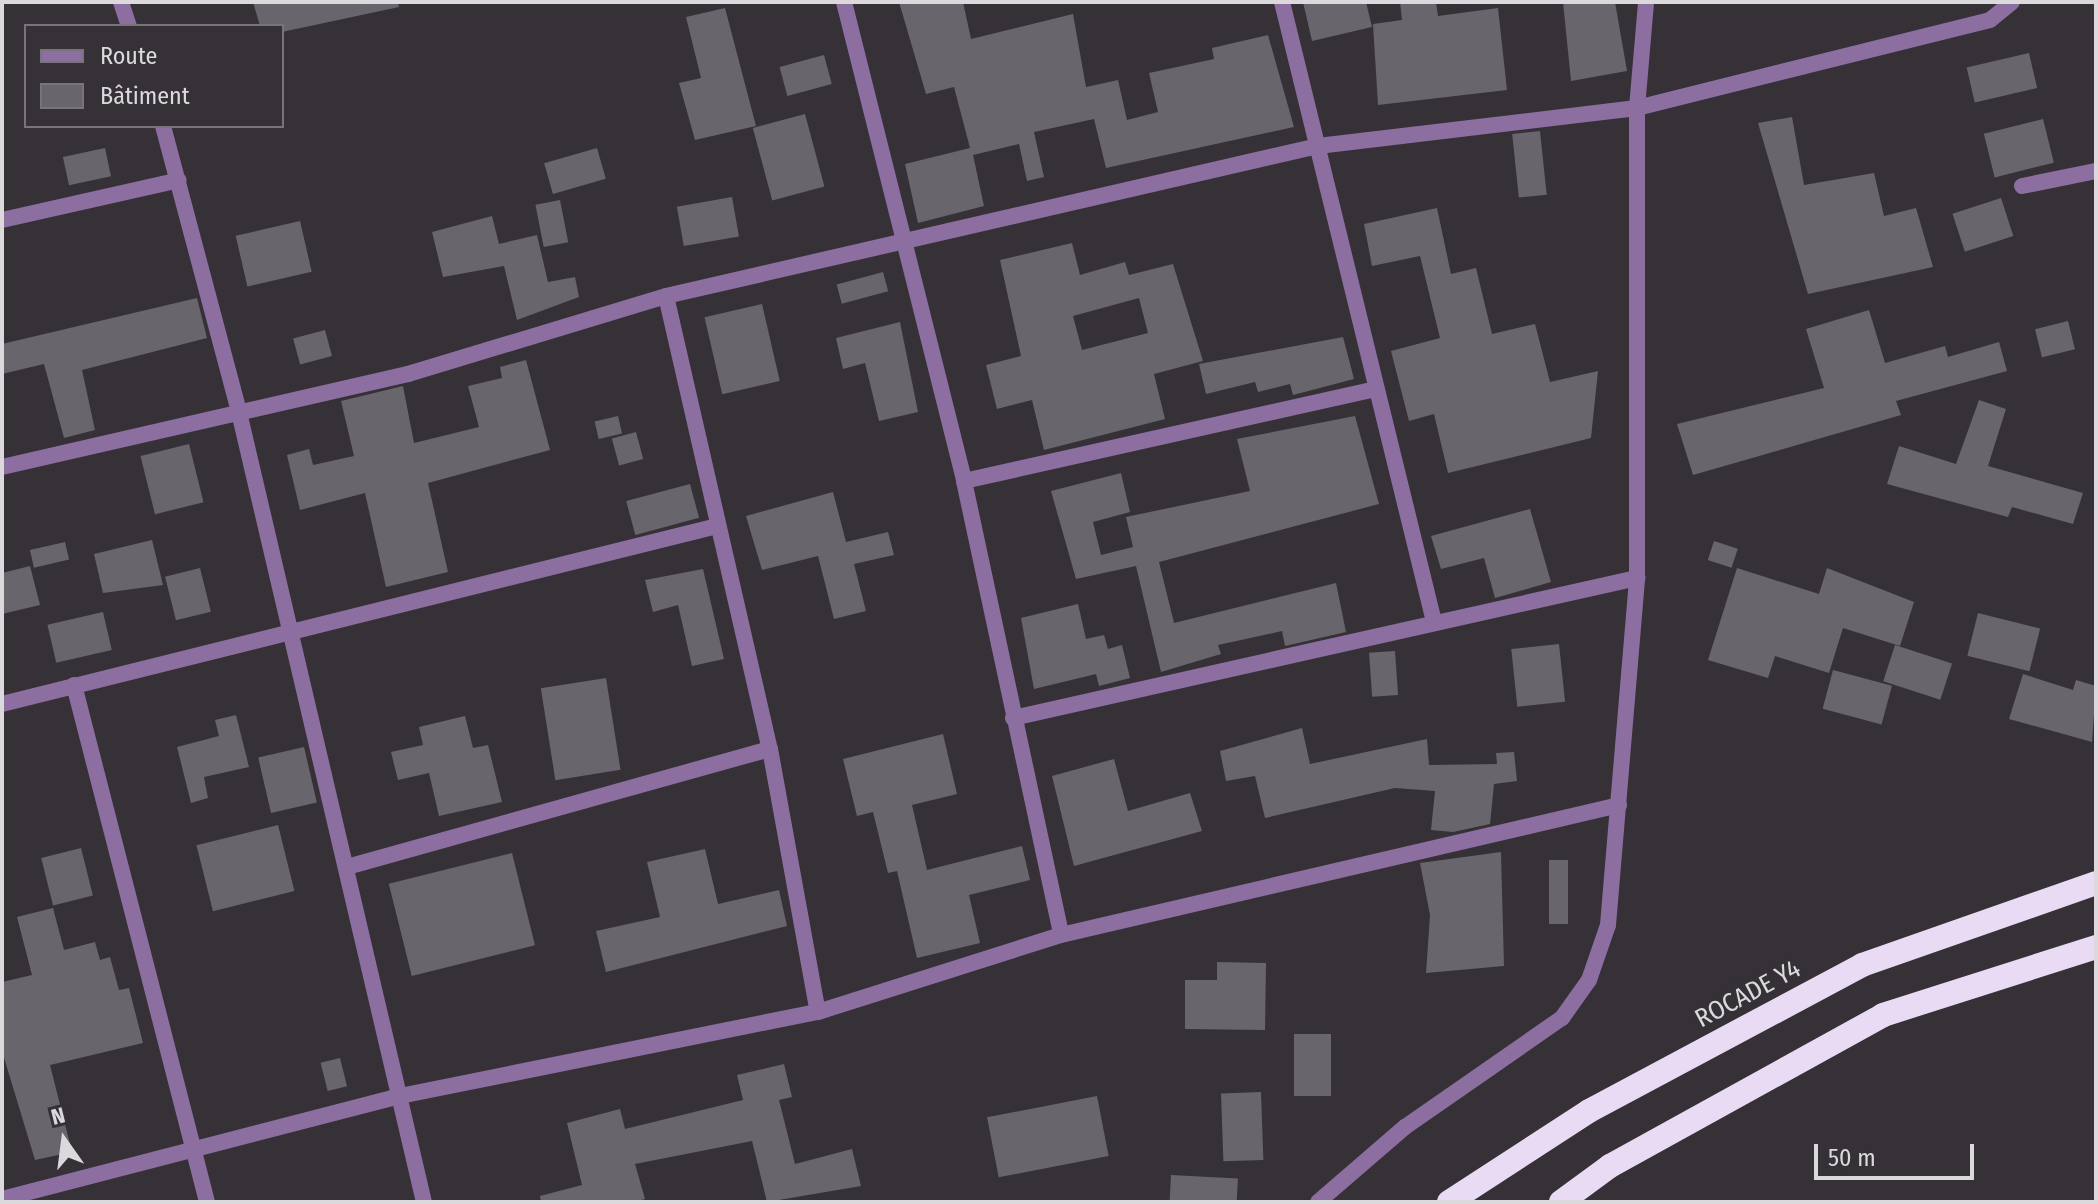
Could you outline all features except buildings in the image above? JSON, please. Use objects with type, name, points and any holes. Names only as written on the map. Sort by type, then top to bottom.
[{"type":"highway","name":"ROCADE Y4","points":[[1449,1202],[1589,1111],[1862,965],[2096,883]]},
{"type":"highway","points":[[1561,1202],[1610,1166],[1883,1015],[2096,947]]},
{"type":"street","points":[[121,2],[128,24]]},
{"type":"street","points":[[844,2],[901,243],[964,481],[1061,935]]},
{"type":"street","points":[[1282,2],[1434,622]]},
{"type":"street","points":[[1318,1202],[1405,1127],[1577,1002],[1608,925],[1637,578],[1637,108],[1646,2]]},
{"type":"street","points":[[2,467],[238,408],[408,374],[666,296],[1318,146],[1637,108],[1990,20],[2012,2]]},
{"type":"street","points":[[164,128],[238,408],[424,1202]]},
{"type":"street","points":[[2022,186],[2096,171]]},
{"type":"street","points":[[2,220],[179,180]]},
{"type":"street","points":[[666,296],[713,527],[770,749],[818,1012]]},
{"type":"street","points":[[964,481],[1376,389]]},
{"type":"street","points":[[2,704],[290,635],[713,527]]},
{"type":"street","points":[[1013,718],[1637,578]]},
{"type":"street","points":[[74,685],[207,1202]]},
{"type":"street","points":[[347,867],[770,749]]},
{"type":"street","points":[[2,1199],[193,1147],[400,1096],[818,1012],[1061,935],[1619,805]]}]
